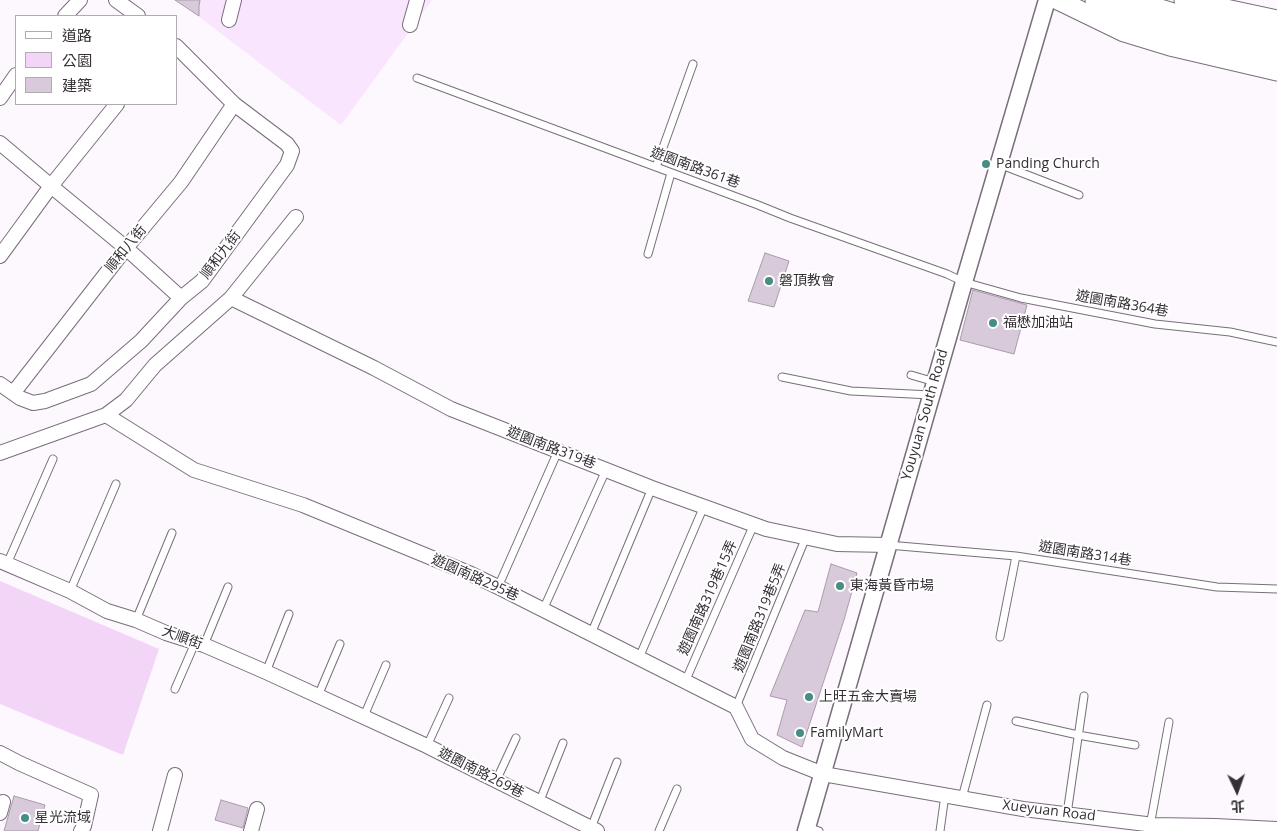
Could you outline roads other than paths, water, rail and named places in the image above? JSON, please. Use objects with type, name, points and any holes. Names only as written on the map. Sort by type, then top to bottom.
[{"type":"main road","points":[[1058,0],[1124,32],[1170,46],[1277,71]]},
{"type":"main road","points":[[1095,0],[1173,30],[1277,53]]},
{"type":"main road","points":[[1130,0],[1176,14],[1277,36]]},
{"type":"main road","points":[[1184,0],[1277,20]]},
{"type":"street","points":[[66,15],[80,0]]},
{"type":"street","points":[[116,0],[137,15]]},
{"type":"street","points":[[229,20],[234,0]]},
{"type":"street","points":[[410,25],[417,0]]},
{"type":"street","name":"Youyuan South Road","points":[[811,830],[823,774],[888,545],[1047,0]]},
{"type":"street","name":"順和九街","points":[[0,384],[20,398],[32,403],[45,401],[91,384],[141,341],[181,298],[202,281],[288,165],[292,151],[287,144],[234,104],[178,48]]},
{"type":"street","points":[[0,98],[15,76]]},
{"type":"street","name":"順和八街","points":[[14,392],[126,248],[181,182],[234,104]]},
{"type":"street","points":[[0,256],[51,186],[116,105]]},
{"type":"street","points":[[0,143],[126,248],[181,298]]},
{"type":"street","points":[[0,453],[106,415],[126,400],[155,365],[231,298],[296,218]]},
{"type":"street","name":"遊園南路319巷","points":[[231,298],[374,368],[450,409],[652,488],[766,529],[837,544],[888,545]]},
{"type":"street","name":"遊園南路295巷","points":[[106,415],[194,470],[303,506],[471,574],[736,707]]},
{"type":"street","name":"大順街","points":[[4,562],[70,591],[107,611],[199,644],[364,716]]},
{"type":"street","points":[[736,707],[752,739],[783,758],[823,774]]},
{"type":"street","name":"遊園南路269巷","points":[[364,716],[594,830]]},
{"type":"street","points":[[0,754],[91,795],[84,826],[81,831]]},
{"type":"street","points":[[160,831],[175,774]]},
{"type":"street","name":"Xueyuan Road","points":[[823,774],[1023,809],[1067,814],[1150,828],[1215,826],[1277,830]]},
{"type":"street","points":[[251,831],[257,809]]},
{"type":"lane","points":[[656,167],[694,64]]},
{"type":"lane","name":"遊園南路361巷","points":[[416,78],[790,218],[947,274],[964,282]]},
{"type":"lane","points":[[999,164],[1079,195]]},
{"type":"lane","points":[[648,254],[671,172]]},
{"type":"lane","name":"遊園南路364巷","points":[[964,282],[1021,298],[1155,324],[1230,332],[1277,342]]},
{"type":"lane","points":[[911,375],[933,389]]},
{"type":"lane","points":[[782,377],[851,391],[933,389]]},
{"type":"lane","points":[[498,587],[558,451]]},
{"type":"lane","points":[[4,562],[53,459]]},
{"type":"lane","points":[[543,610],[606,470]]},
{"type":"lane","points":[[70,591],[116,484]]},
{"type":"lane","points":[[592,634],[652,488]]},
{"type":"lane","points":[[639,658],[704,506]]},
{"type":"lane","name":"遊園南路319巷15弄","points":[[685,682],[754,524]]},
{"type":"lane","points":[[136,620],[172,533]]},
{"type":"lane","name":"遊園南路319巷5弄","points":[[736,707],[806,537]]},
{"type":"lane","name":"遊園南路314巷","points":[[888,545],[1016,556],[1217,587],[1277,589]]},
{"type":"lane","points":[[1000,637],[1016,556]]},
{"type":"lane","points":[[175,689],[228,587]]},
{"type":"lane","points":[[266,672],[289,614]]},
{"type":"lane","points":[[318,696],[340,644]]},
{"type":"lane","points":[[364,716],[386,665]]},
{"type":"lane","points":[[1067,814],[1084,696]]},
{"type":"lane","points":[[427,746],[449,698]]},
{"type":"lane","points":[[962,798],[987,705]]},
{"type":"lane","points":[[1016,721],[1136,745]]},
{"type":"lane","points":[[1150,828],[1169,722]]},
{"type":"lane","points":[[496,781],[516,738]]},
{"type":"lane","points":[[539,803],[563,743]]},
{"type":"lane","points":[[594,830],[617,762]]},
{"type":"lane","points":[[659,831],[677,789]]},
{"type":"lane","points":[[940,831],[945,795]]},
{"type":"place","name":"Panding Church","points":[[986,164]]},
{"type":"place","name":"磐頂教會","points":[[769,281]]},
{"type":"place","name":"福懋加油站","points":[[993,323]]},
{"type":"place","name":"東海黃昏市場","points":[[840,586]]},
{"type":"place","name":"上旺五金大賣場","points":[[809,697]]},
{"type":"place","name":"FamilyMart","points":[[800,733]]},
{"type":"place","name":"星光流域","points":[[25,818]]}]
